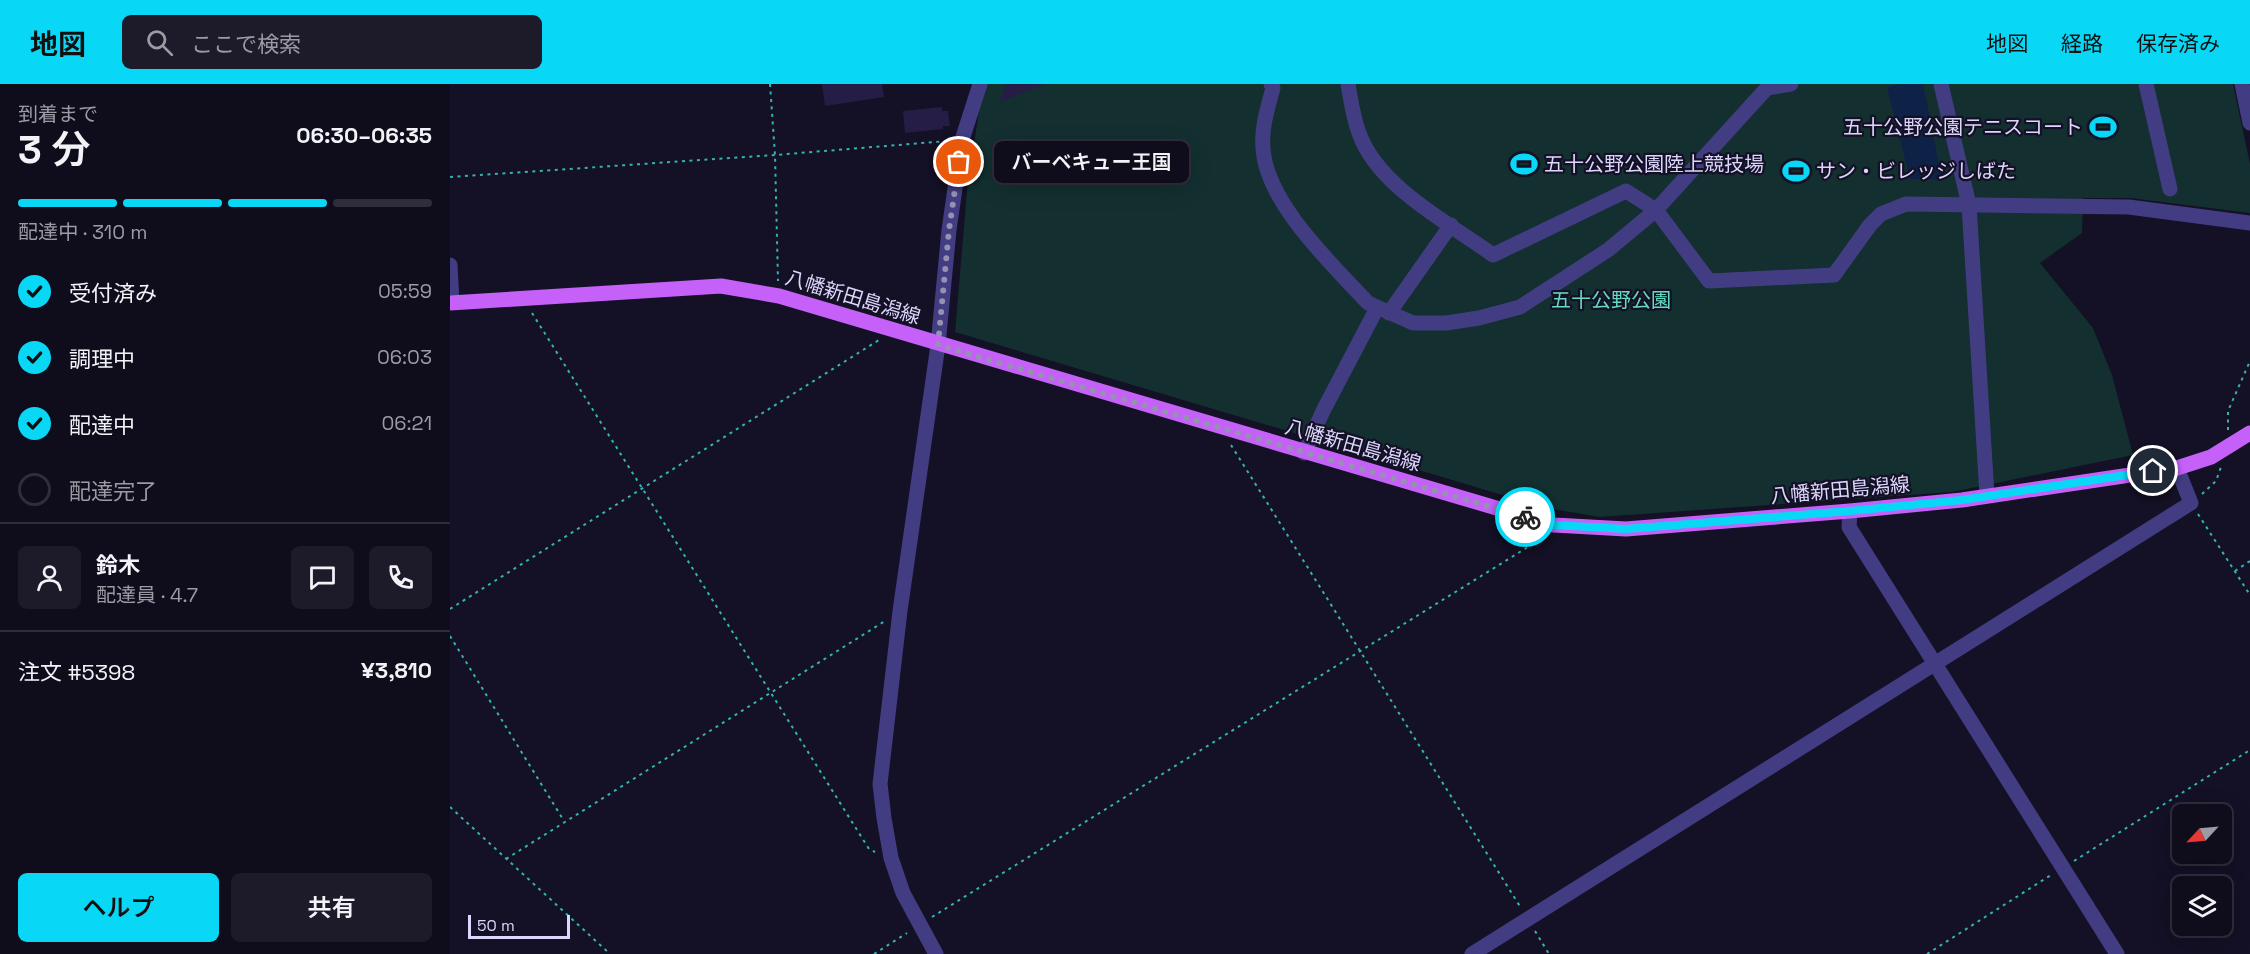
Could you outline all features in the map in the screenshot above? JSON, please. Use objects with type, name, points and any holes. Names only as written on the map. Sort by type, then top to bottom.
[{"type":"main road","name":"八幡新田島潟線","points":[[451,302],[721,286],[778,296],[1229,431],[1554,525],[1626,529],[1850,511],[1988,495],[2177,468],[2211,457],[2250,433]]},
{"type":"street","points":[[936,954],[903,893],[891,858],[880,784],[900,611],[938,345],[949,230],[962,140],[980,84]]},
{"type":"street","points":[[1271,84],[1273,88],[1263,128],[1263,149],[1277,192],[1301,229],[1368,303],[1413,322],[1446,323],[1479,318],[1520,307],[1608,250],[1656,210],[1767,88],[1791,84]]},
{"type":"street","points":[[1348,84],[1351,106],[1360,136],[1382,171],[1411,199],[1493,255],[1626,191],[1656,210],[1708,281],[1834,276],[1870,225],[1881,214],[1906,204],[2129,207],[2250,223]]},
{"type":"street","points":[[1941,84],[1969,205],[1988,495]]},
{"type":"street","points":[[2146,84],[2170,189]]},
{"type":"street","points":[[2242,84],[2250,123]]},
{"type":"street","points":[[1304,453],[1323,411],[1383,310],[1451,225]]},
{"type":"street","points":[[450,265],[451,302]]},
{"type":"street","points":[[1472,954],[2191,503],[2177,468]]},
{"type":"street","points":[[1850,511],[1849,527],[2117,954]]},
{"type":"path","points":[[770,84],[775,155],[778,296]]},
{"type":"path","points":[[450,177],[962,140]]},
{"type":"path","points":[[529,299],[532,313],[869,849],[891,858]]},
{"type":"path","points":[[450,609],[877,342],[889,330]]},
{"type":"path","points":[[2250,361],[2228,411],[2228,448],[2216,481],[2191,503],[2250,595]]},
{"type":"path","points":[[1229,431],[1232,448],[1549,954]]},
{"type":"path","points":[[874,954],[1542,538],[1554,525]]},
{"type":"path","points":[[2235,570],[2250,561]]},
{"type":"path","points":[[506,859],[900,611]]},
{"type":"path","points":[[450,636],[564,821]]},
{"type":"path","points":[[1927,954],[2250,750]]},
{"type":"path","points":[[450,807],[610,954]]},
{"type":"green space","name":"五十公野公園","points":[[983,84],[2233,84],[2250,164],[2250,213],[2130,198],[2083,198],[2082,233],[2040,263],[2093,328],[2112,375],[2133,455],[1952,492],[1600,517],[1546,508],[955,332],[967,191]]},
{"type":"water","points":[[1901,84],[1923,84],[1942,180],[1910,179],[1887,87]]},
{"type":"building","points":[[822,84],[882,84],[884,97],[825,106]]},
{"type":"building","points":[[1006,84],[1044,84],[1044,85],[1000,102]]},
{"type":"building","points":[[942,107],[942,111],[948,111],[950,126],[943,126],[943,129],[905,133],[903,111]]},
{"type":"way so far","points":[[959,162],[949,230],[938,345],[1525,517]]},
{"type":"place","name":"五十公野公園テニスコート","points":[[2103,127]]},
{"type":"place","name":"バーベキュー王国","points":[[959,162]]},
{"type":"place","name":"五十公野公園陸上競技場","points":[[1524,164]]},
{"type":"place","name":"サン・ビレッジしばた","points":[[1796,171]]},
{"type":"route","points":[[1525,517],[1554,525],[1591,529],[1626,529],[1962,500],[2153,471]]}]
